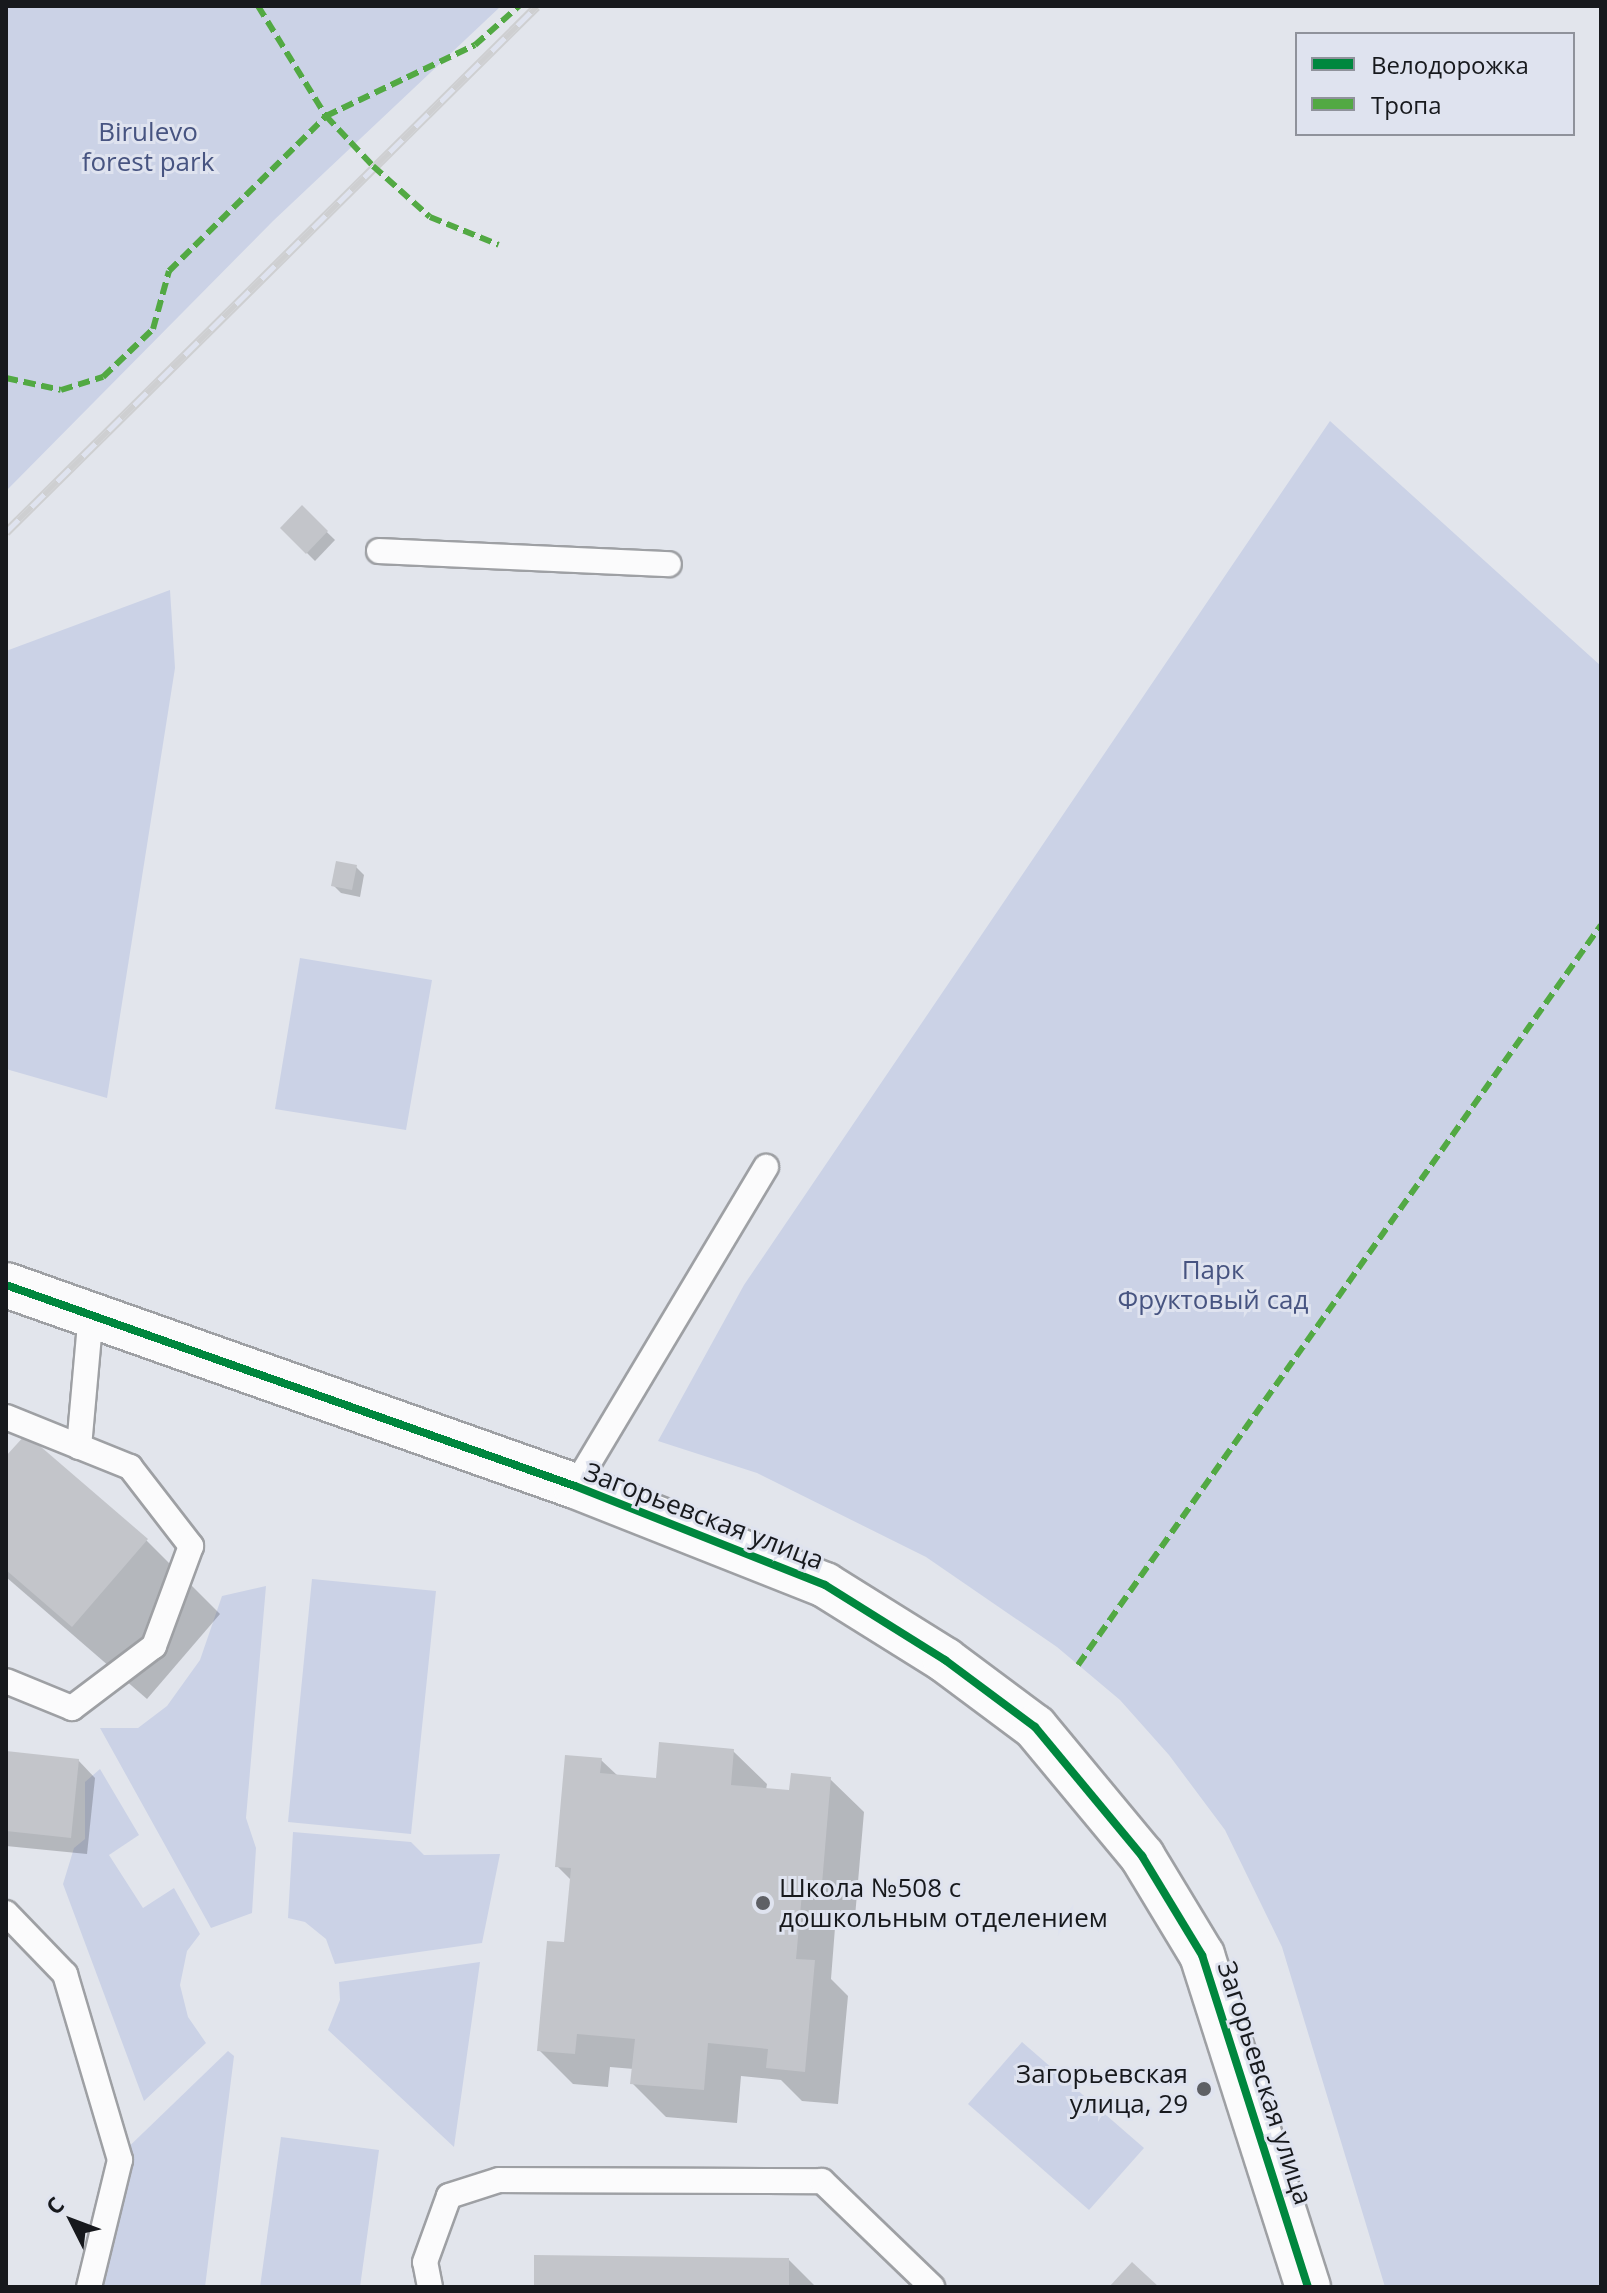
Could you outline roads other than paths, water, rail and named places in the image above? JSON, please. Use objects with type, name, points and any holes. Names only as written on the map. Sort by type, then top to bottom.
[{"type":"street","name":"Загорьевская улица","points":[[6,1285],[575,1486],[825,1585],[919,1642],[1035,1727],[1142,1856],[1202,1955],[1308,2287]]},
{"type":"lane","points":[[379,551],[669,564]]},
{"type":"lane","points":[[575,1486],[766,1167]]},
{"type":"lane","points":[[79,1447],[91,1313]]},
{"type":"lane","points":[[6,1417],[130,1467],[191,1546],[154,1646],[72,1708],[6,1681]]},
{"type":"lane","points":[[6,1913],[65,1974],[120,2160],[89,2287]]},
{"type":"lane","points":[[430,2287],[425,2262],[449,2196],[499,2180],[822,2181],[932,2287]]},
{"type":"railway","points":[[6,532],[537,6]]},
{"type":"place","name":"Школа №508 с дошкольным отделением","points":[[763,1903]]},
{"type":"place","name":"Загорьевская улица, 29","points":[[1204,2089]]},
{"type":"park label","name":"Birulevo forest park","points":[[148,147]]},
{"type":"park label","name":"Парк Фруктовый сад","points":[[1213,1285]]}]
